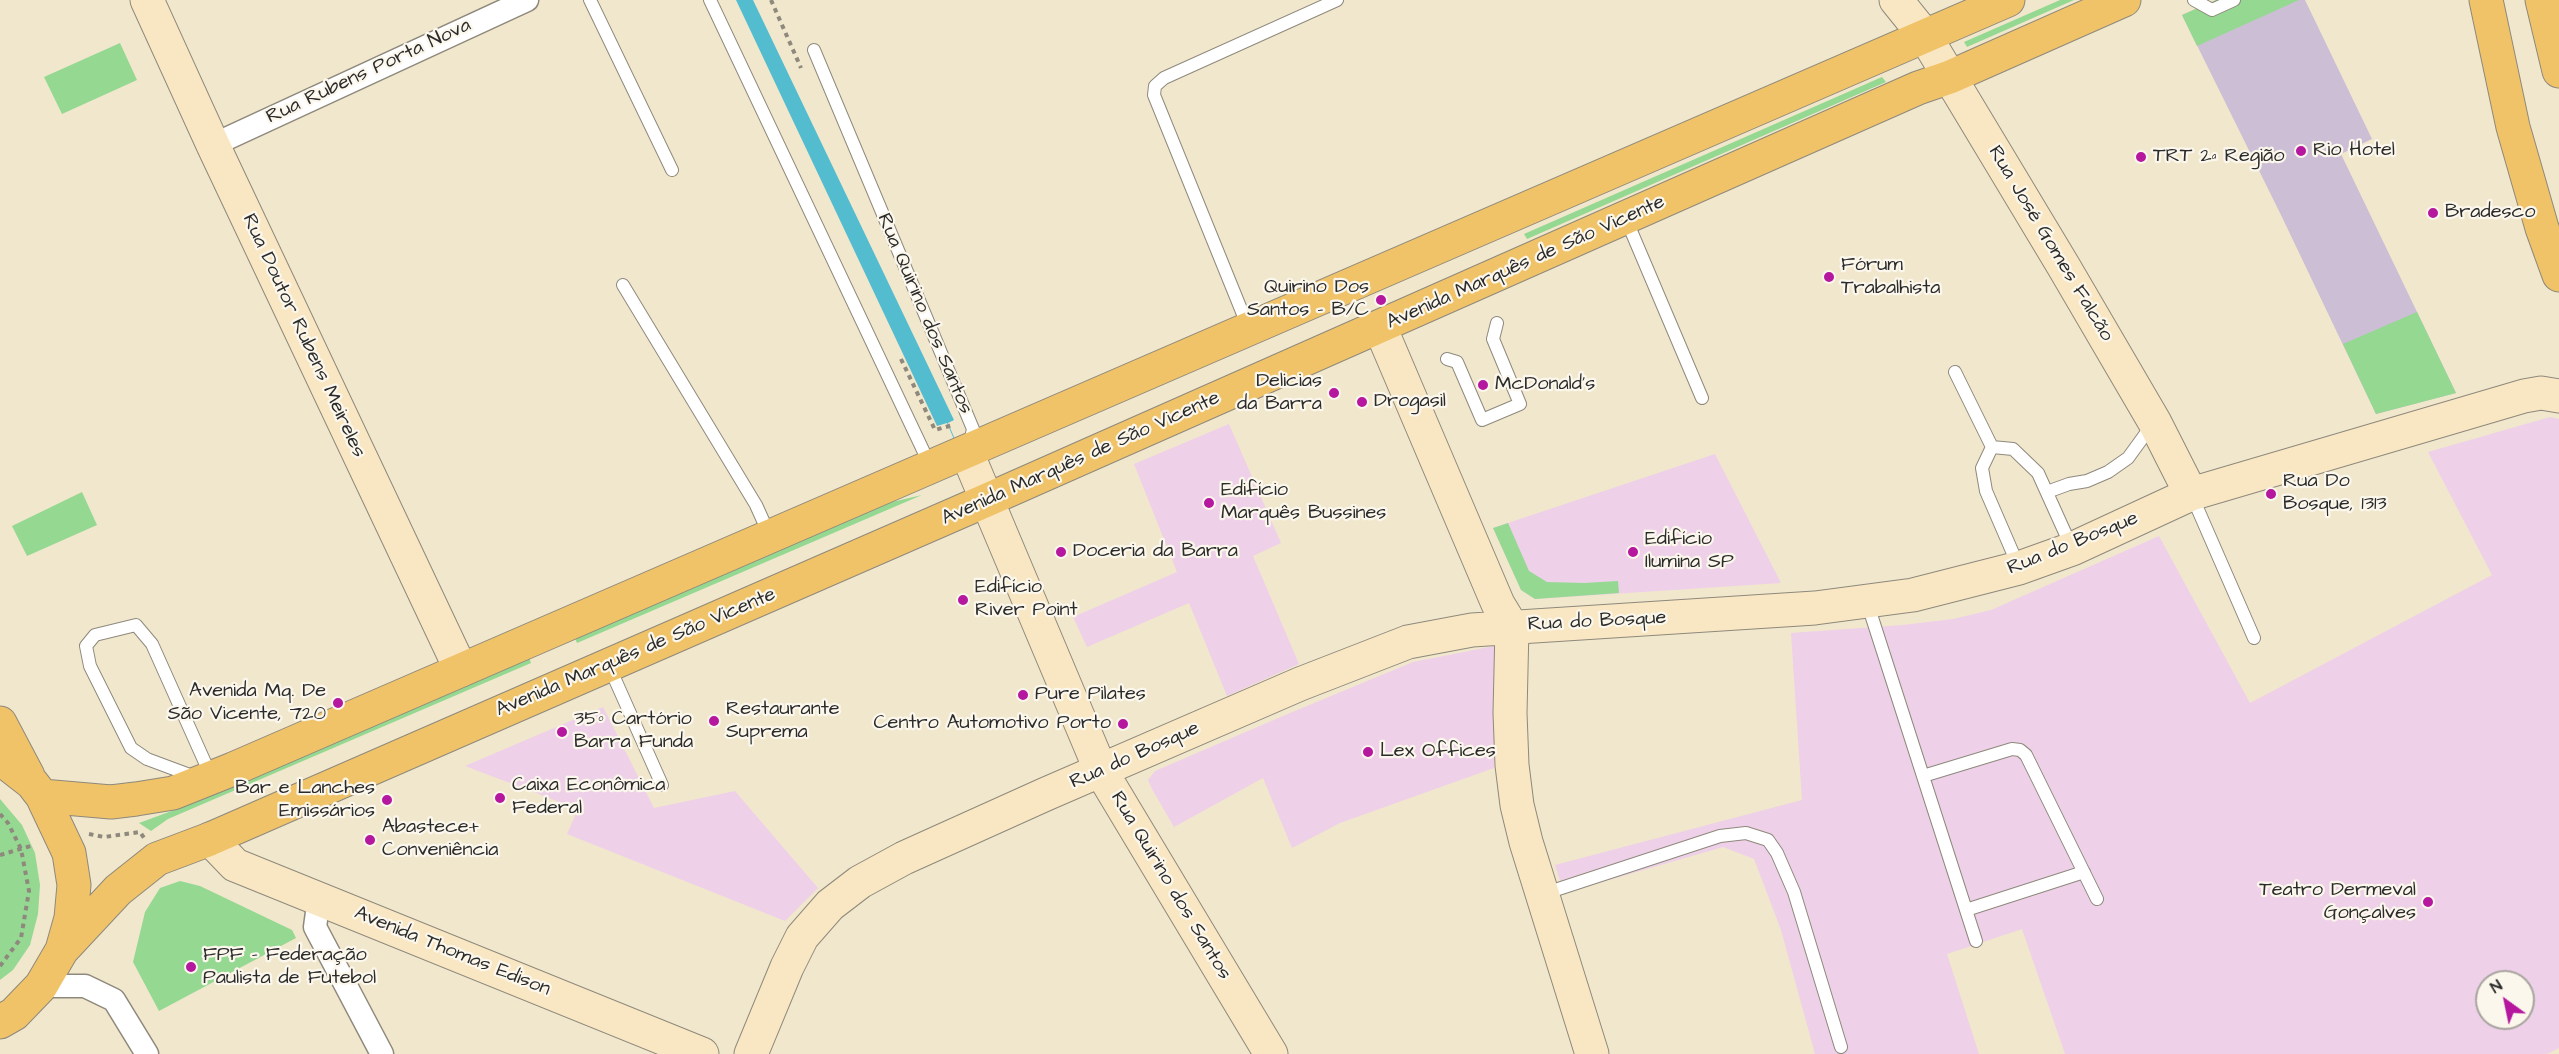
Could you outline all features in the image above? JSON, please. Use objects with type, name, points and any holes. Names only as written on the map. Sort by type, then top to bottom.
[{"type":"main road","points":[[0,758],[37,790],[111,802],[173,793],[931,468],[963,438],[1249,330],[2008,0]]},
{"type":"main road","name":"Avenida Marquês de São Vicente","points":[[62,950],[118,890],[157,859],[210,839],[987,500],[1918,88],[1950,77],[2124,0]]},
{"type":"main road","points":[[2486,0],[2513,127],[2542,228],[2559,275]]},
{"type":"main road","points":[[2544,5],[2559,71]]},
{"type":"main road","points":[[0,723],[69,853],[72,874],[71,918],[62,950],[41,986],[14,1014],[0,1022]]},
{"type":"street","name":"Rua Doutor Rubens Meireles","points":[[147,0],[213,145],[462,670]]},
{"type":"street","name":"Rua Rubens Porta Nova","points":[[213,145],[527,0]]},
{"type":"street","name":"Rua José Gomes Falcão","points":[[1896,0],[1925,36],[1950,77],[2154,421],[2191,494]]},
{"type":"street","points":[[1380,327],[1498,604],[1512,627],[1510,713],[1512,765],[1517,805],[1542,895],[1592,1054]]},
{"type":"street","name":"Rua do Bosque","points":[[751,1054],[802,937],[830,905],[860,882],[904,858],[1101,771],[1300,684],[1408,642],[1472,630],[1749,613],[1912,595],[2019,568],[2072,549],[2191,494],[2524,396],[2541,393],[2559,396]]},
{"type":"street","name":"Rua Quirino dos Santos","points":[[963,438],[1101,771],[1271,1054]]},
{"type":"street","name":"Avenida Thomas Edison","points":[[210,839],[235,865],[702,1054]]},
{"type":"street","points":[[319,898],[315,927],[382,1054]]},
{"type":"street","points":[[41,986],[85,986],[114,1000],[147,1054]]},
{"type":"lane","points":[[591,0],[672,170]]},
{"type":"lane","points":[[710,0],[931,468]]},
{"type":"lane","points":[[1249,330],[1154,94],[1155,86],[1164,78],[1337,0]]},
{"type":"lane","points":[[2194,0],[2212,10],[2234,0]]},
{"type":"lane","name":"Rua Quirino dos Santos","points":[[814,50],[973,429],[963,438]]},
{"type":"lane","points":[[1626,219],[1702,398]]},
{"type":"lane","points":[[623,285],[756,505],[771,537]]},
{"type":"lane","points":[[1448,358],[1457,362],[1482,420],[1520,404],[1493,339],[1497,323]]},
{"type":"lane","points":[[1955,372],[1992,447]]},
{"type":"lane","points":[[2047,492],[2069,484],[2087,481],[2108,472],[2128,458],[2154,421]]},
{"type":"lane","points":[[1992,447],[2013,449],[2038,473],[2072,549]]},
{"type":"lane","points":[[1992,447],[1982,468],[1986,490],[2019,568]]},
{"type":"lane","points":[[2191,494],[2254,638]]},
{"type":"lane","points":[[1867,601],[1976,941]]},
{"type":"lane","points":[[136,625],[152,644],[208,779],[147,759],[131,748],[90,666],[86,646],[95,635],[136,625]]},
{"type":"lane","points":[[609,664],[662,785]]},
{"type":"lane","points":[[1923,777],[2012,749],[2020,750],[2026,755],[2097,899]]},
{"type":"lane","points":[[1542,895],[1720,836],[1746,832],[1768,840],[1778,853],[1794,892],[1841,1047]]},
{"type":"lane","points":[[1966,910],[2084,872]]},
{"type":"path","points":[[771,0],[802,69]]},
{"type":"path","points":[[899,355],[935,430],[963,438]]},
{"type":"path","points":[[0,814],[8,823],[21,849],[29,891],[21,938],[0,966]]},
{"type":"path","points":[[0,855],[34,845]]},
{"type":"shaded area","points":[[2216,0],[2305,0],[2372,139],[2341,154],[2456,393],[2376,414],[2182,15]]},
{"type":"shaded area","points":[[2550,417],[2559,419],[2559,1048],[2547,1054],[2065,1054],[2022,929],[1947,954],[1979,1054],[1815,1054],[1781,930],[1754,859],[1723,847],[1564,893],[1555,865],[1802,800],[1791,633],[1903,625],[1953,619],[1991,610],[2159,536],[2250,703],[2492,575],[2428,452]]},
{"type":"shaded area","points":[[1229,424],[1281,543],[1253,556],[1299,664],[1227,696],[1189,603],[1087,647],[1073,617],[1177,572],[1134,464]]},
{"type":"shaded area","points":[[1715,454],[1781,583],[1535,599],[1521,590],[1493,528]]},
{"type":"shaded area","points":[[1494,646],[1498,648],[1494,768],[1340,823],[1292,848],[1263,778],[1174,827],[1148,780],[1155,771],[1413,662]]},
{"type":"shaded area","points":[[603,707],[654,808],[735,791],[818,888],[785,921],[567,834],[578,809],[465,766]]},
{"type":"green space","points":[[2060,0],[2074,0],[1967,47],[1964,42]]},
{"type":"green space","points":[[2216,0],[2299,0],[2197,46],[2182,15]]},
{"type":"green space","points":[[120,43],[137,80],[62,114],[44,77]]},
{"type":"green space","points":[[1882,77],[1886,82],[1527,239],[1524,234]]},
{"type":"green space","points":[[2417,312],[2456,393],[2376,414],[2343,344]]},
{"type":"green space","points":[[82,492],[97,525],[27,556],[12,526]]},
{"type":"green space","points":[[922,495],[577,643],[575,638],[892,502]]},
{"type":"green space","points":[[1508,523],[1529,571],[1547,582],[1618,581],[1619,593],[1535,599],[1521,590],[1493,528]]},
{"type":"green space","points":[[529,657],[531,663],[168,819],[151,831],[139,823],[322,748]]},
{"type":"green space","points":[[0,799],[22,825],[35,853],[40,885],[38,914],[30,945],[13,970],[0,980]]},
{"type":"green space","points":[[180,881],[200,886],[292,930],[296,938],[159,1011],[133,962],[145,912],[160,888]]},
{"type":"water","points":[[736,0],[753,0],[954,420],[948,423],[1095,767],[947,423],[937,426]]},
{"type":"place","name":"Rio Hotel","points":[[2301,151]]},
{"type":"place","name":"TRT 2ª Região","points":[[2141,157]]},
{"type":"place","name":"Bradesco","points":[[2433,213]]},
{"type":"place","name":"Fórum Trabalhista","points":[[1829,277]]},
{"type":"place","name":"Quirino Dos Santos - B/C","points":[[1381,300]]},
{"type":"place","name":"McDonald's","points":[[1483,385]]},
{"type":"place","name":"Delicias da Barra","points":[[1334,393]]},
{"type":"place","name":"Drogasil","points":[[1362,402]]},
{"type":"place","name":"Rua Do Bosque, 1313","points":[[2271,494]]},
{"type":"place","name":"Edifício Marquês Bussines","points":[[1209,503]]},
{"type":"place","name":"Doceria da Barra","points":[[1061,552]]},
{"type":"place","name":"Edifício Ilumina SP","points":[[1633,552]]},
{"type":"place","name":"Edifício River Point","points":[[963,600]]},
{"type":"place","name":"Pure Pilates","points":[[1023,695]]},
{"type":"place","name":"Avenida Mq. De São Vicente, 720","points":[[338,703]]},
{"type":"place","name":"Restaurante Suprema","points":[[714,721]]},
{"type":"place","name":"Centro Automotivo Porto","points":[[1123,724]]},
{"type":"place","name":"35º Cartório Barra Funda","points":[[562,732]]},
{"type":"place","name":"Lex Offices","points":[[1368,752]]},
{"type":"place","name":"Caixa Econômica Federal","points":[[500,798]]},
{"type":"place","name":"Bar e Lanches Emissários","points":[[387,800]]},
{"type":"place","name":"Abastece+ Conveniência","points":[[370,840]]},
{"type":"place","name":"Teatro Dermeval Gonçalves","points":[[2428,902]]},
{"type":"place","name":"FPF - Federação Paulista de Futebol","points":[[191,967]]}]
